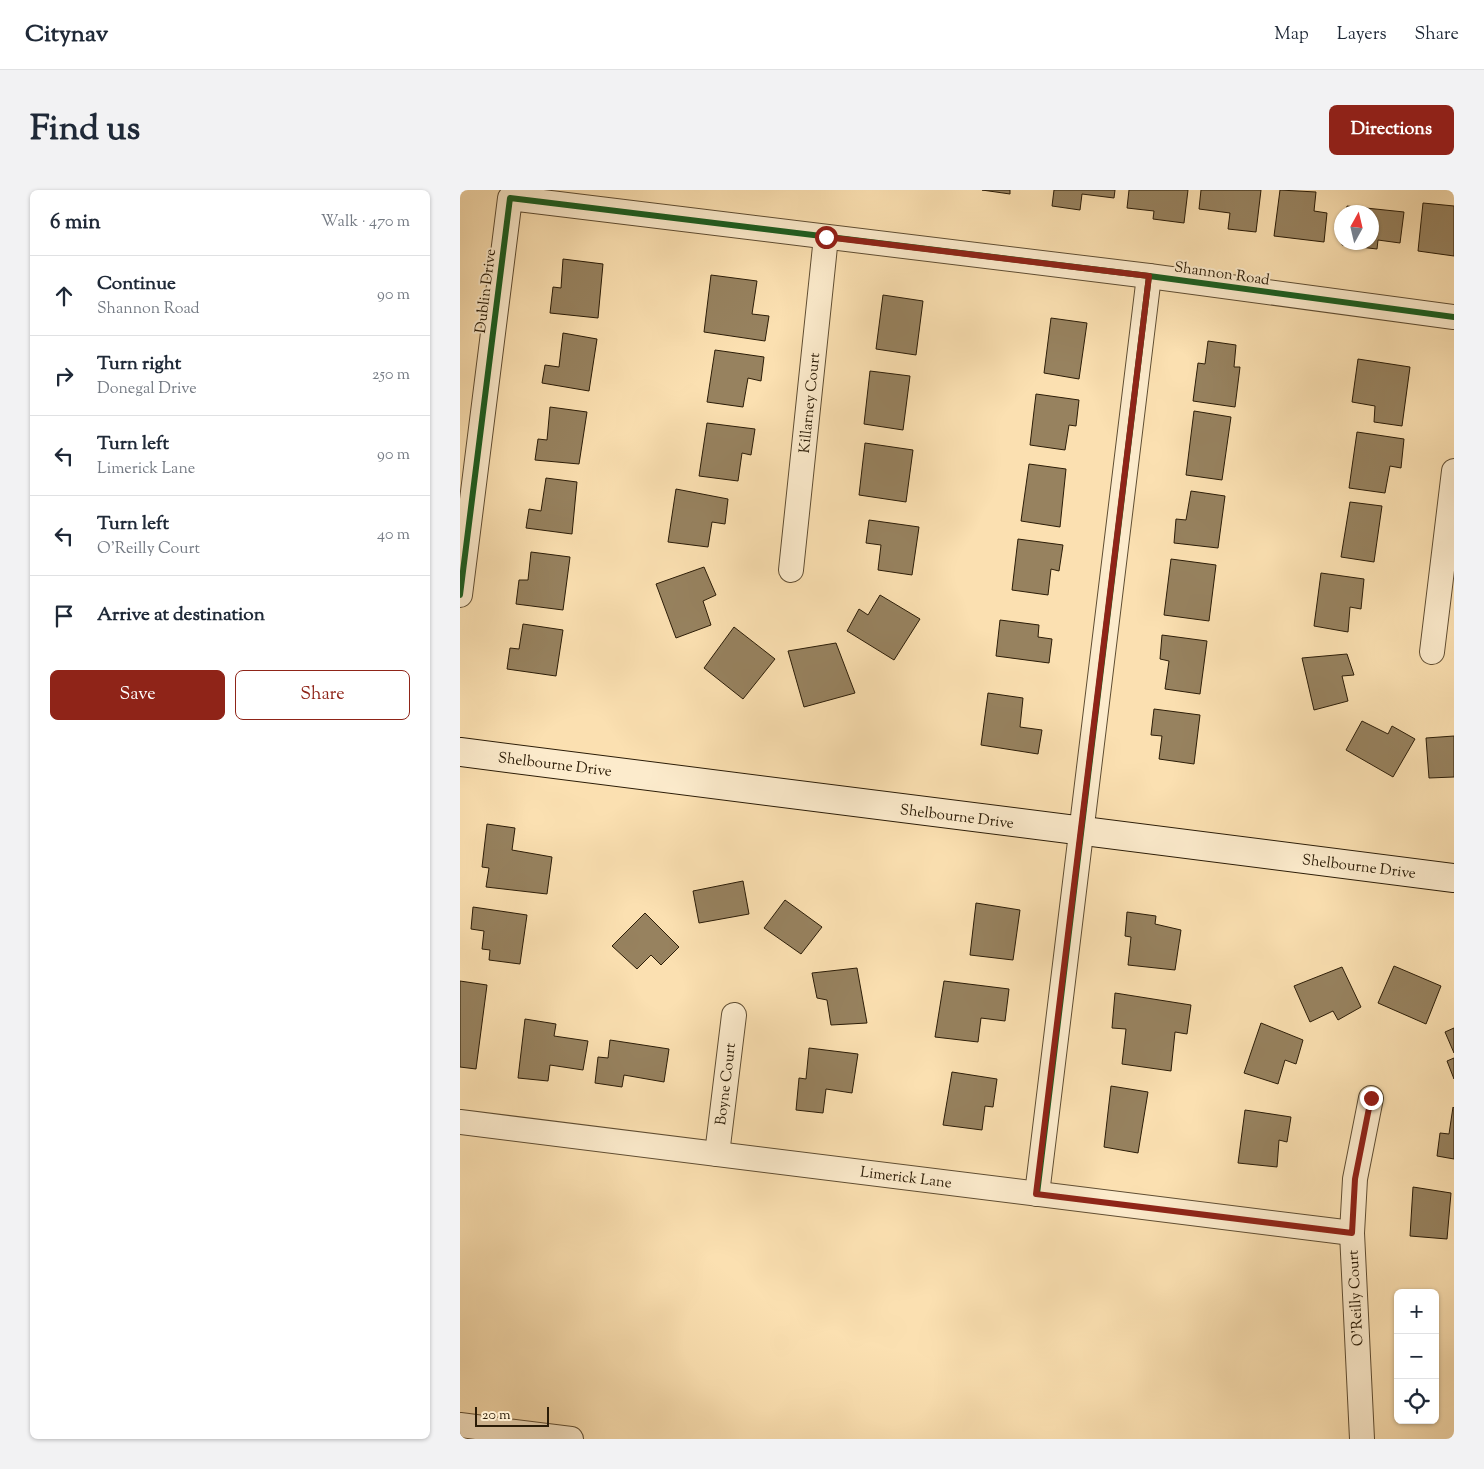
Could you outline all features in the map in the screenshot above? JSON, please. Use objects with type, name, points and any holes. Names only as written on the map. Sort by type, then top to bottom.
[{"type":"main road","name":"Shelbourne Drive","points":[[460,752],[1454,878]]},
{"type":"street","name":"Shannon Road","points":[[510,198],[1149,276],[1454,317]]},
{"type":"street","name":"Dublin Drive","points":[[460,595],[510,198]]},
{"type":"street","name":"Killarney Court","points":[[791,570],[826,237]]},
{"type":"street","points":[[1036,1194],[1149,276]]},
{"type":"street","points":[[1432,652],[1454,471]]},
{"type":"street","name":"Boyne Court","points":[[717,1154],[734,1015]]},
{"type":"street","name":"O'Reilly Court","points":[[1362,1439],[1352,1233],[1355,1179],[1371,1098]]},
{"type":"street","name":"Limerick Lane","points":[[460,1122],[1352,1233]]},
{"type":"street","points":[[460,1425],[571,1439]]},
{"type":"building","points":[[982,190],[1010,190],[1010,194]]},
{"type":"building","points":[[1054,190],[1115,190],[1114,198],[1082,194],[1080,210],[1052,206]]},
{"type":"building","points":[[1129,190],[1188,190],[1184,223],[1153,219],[1154,211],[1127,208]]},
{"type":"building","points":[[1201,190],[1261,190],[1256,232],[1228,229],[1230,213],[1199,209]]},
{"type":"building","points":[[1280,190],[1316,192],[1314,211],[1327,213],[1324,242],[1274,236]]},
{"type":"building","points":[[1423,203],[1454,206],[1454,256],[1418,251]]},
{"type":"building","points":[[1379,209],[1404,212],[1400,243],[1379,240]]},
{"type":"building","points":[[563,259],[603,264],[598,318],[550,313],[553,287],[561,288]]},
{"type":"building","points":[[711,275],[757,281],[752,314],[769,316],[765,341],[704,332]]},
{"type":"building","points":[[883,295],[923,301],[916,355],[876,349]]},
{"type":"building","points":[[1051,318],[1087,323],[1079,379],[1044,373]]},
{"type":"building","points":[[563,333],[597,339],[589,391],[542,383],[545,365],[559,367]]},
{"type":"building","points":[[1208,341],[1236,345],[1234,367],[1240,367],[1235,407],[1193,401],[1198,363],[1205,364]]},
{"type":"building","points":[[715,350],[764,357],[761,381],[748,378],[743,407],[707,402]]},
{"type":"building","points":[[1358,359],[1410,367],[1402,426],[1374,422],[1375,406],[1352,402]]},
{"type":"building","points":[[870,371],[910,376],[903,430],[864,424]]},
{"type":"building","points":[[1036,394],[1079,400],[1076,426],[1069,425],[1065,450],[1030,445]]},
{"type":"building","points":[[550,407],[587,412],[579,464],[535,460],[538,439],[547,440]]},
{"type":"building","points":[[1194,411],[1231,417],[1222,480],[1186,475]]},
{"type":"building","points":[[707,423],[755,429],[751,455],[742,453],[738,481],[699,476]]},
{"type":"building","points":[[1357,432],[1404,439],[1401,468],[1390,466],[1385,493],[1349,488]]},
{"type":"building","points":[[865,443],[913,450],[906,502],[859,495]]},
{"type":"building","points":[[1029,464],[1066,469],[1060,527],[1021,521]]},
{"type":"building","points":[[546,478],[577,482],[572,534],[526,528],[529,509],[541,511]]},
{"type":"building","points":[[676,489],[728,499],[725,524],[712,522],[708,547],[668,542]]},
{"type":"building","points":[[1191,491],[1225,496],[1218,548],[1174,543],[1176,519],[1186,520]]},
{"type":"building","points":[[1350,502],[1382,506],[1374,562],[1341,557]]},
{"type":"building","points":[[869,520],[919,527],[912,575],[878,570],[881,545],[866,543]]},
{"type":"building","points":[[1018,539],[1063,545],[1059,571],[1051,569],[1048,595],[1012,590]]},
{"type":"building","points":[[531,552],[570,557],[563,610],[516,604],[519,580],[528,580]]},
{"type":"building","points":[[1171,559],[1216,565],[1209,621],[1164,615]]},
{"type":"building","points":[[704,567],[716,595],[703,601],[711,625],[676,638],[656,584]]},
{"type":"building","points":[[1321,573],[1364,579],[1361,609],[1350,607],[1348,632],[1314,626]]},
{"type":"building","points":[[880,595],[920,619],[894,660],[847,631],[859,609],[868,615]]},
{"type":"building","points":[[1000,620],[1039,625],[1038,637],[1052,639],[1049,663],[996,656]]},
{"type":"building","points":[[523,624],[563,630],[556,676],[507,669],[510,648],[519,649]]},
{"type":"building","points":[[734,627],[775,659],[743,699],[704,668]]},
{"type":"building","points":[[1162,635],[1207,641],[1200,694],[1165,689],[1169,661],[1160,659]]},
{"type":"building","points":[[836,643],[855,693],[804,707],[788,651]]},
{"type":"building","points":[[1347,654],[1354,675],[1342,676],[1348,701],[1314,710],[1302,658]]},
{"type":"building","points":[[988,693],[1023,698],[1020,727],[1042,730],[1038,754],[981,745]]},
{"type":"building","points":[[1154,709],[1200,715],[1194,764],[1159,759],[1162,736],[1151,735]]},
{"type":"building","points":[[1362,721],[1388,734],[1392,726],[1415,739],[1393,777],[1346,750]]},
{"type":"building","points":[[1454,736],[1454,777],[1429,778],[1426,738]]},
{"type":"building","points":[[487,824],[515,828],[512,850],[552,857],[547,894],[486,887],[489,868],[482,867]]},
{"type":"building","points":[[743,881],[749,914],[699,923],[693,891]]},
{"type":"building","points":[[785,900],[822,927],[801,954],[764,928]]},
{"type":"building","points":[[976,903],[1020,910],[1013,960],[970,955]]},
{"type":"building","points":[[473,907],[527,915],[520,964],[489,960],[490,950],[482,949],[484,931],[471,929]]},
{"type":"building","points":[[1127,912],[1156,916],[1155,924],[1181,930],[1175,970],[1128,965],[1131,937],[1125,936]]},
{"type":"building","points":[[645,913],[679,947],[661,965],[651,955],[637,969],[612,946]]},
{"type":"building","points":[[1394,966],[1441,986],[1426,1024],[1378,1003]]},
{"type":"building","points":[[1342,967],[1361,1007],[1338,1020],[1333,1011],[1310,1022],[1294,986]]},
{"type":"building","points":[[857,968],[867,1023],[831,1025],[827,1000],[817,998],[812,973]]},
{"type":"building","points":[[460,981],[487,985],[476,1069],[460,1067]]},
{"type":"building","points":[[944,981],[1009,989],[1005,1021],[981,1018],[978,1042],[935,1037]]},
{"type":"building","points":[[1115,993],[1191,1005],[1187,1034],[1175,1032],[1171,1071],[1122,1064],[1126,1029],[1112,1028]]},
{"type":"building","points":[[525,1019],[556,1024],[554,1036],[588,1041],[583,1070],[550,1065],[548,1081],[518,1078]]},
{"type":"building","points":[[1261,1023],[1303,1040],[1296,1064],[1285,1060],[1278,1084],[1244,1073]]},
{"type":"building","points":[[1454,1028],[1454,1053],[1445,1032]]},
{"type":"building","points":[[610,1040],[669,1049],[664,1082],[624,1075],[622,1087],[595,1083],[598,1057],[608,1058]]},
{"type":"building","points":[[809,1048],[858,1054],[852,1093],[826,1089],[823,1113],[796,1110],[799,1078],[806,1079]]},
{"type":"building","points":[[1454,1058],[1454,1079],[1447,1061]]},
{"type":"building","points":[[952,1072],[997,1079],[993,1107],[985,1106],[982,1130],[943,1125]]},
{"type":"building","points":[[1111,1086],[1148,1092],[1138,1153],[1104,1147]]},
{"type":"building","points":[[1453,1107],[1454,1159],[1437,1156],[1440,1133],[1449,1134]]},
{"type":"building","points":[[1245,1110],[1291,1117],[1287,1142],[1279,1140],[1277,1167],[1238,1163]]},
{"type":"building","points":[[1413,1187],[1451,1193],[1447,1239],[1410,1236]]},
{"type":"cycle path","points":[[460,595],[510,198],[1149,276],[1454,317]]},
{"type":"cycle path","points":[[1037,1194],[1149,276]]},
{"type":"route","points":[[826,237],[1149,276],[1036,1194],[1352,1233],[1355,1179],[1371,1098]]}]
